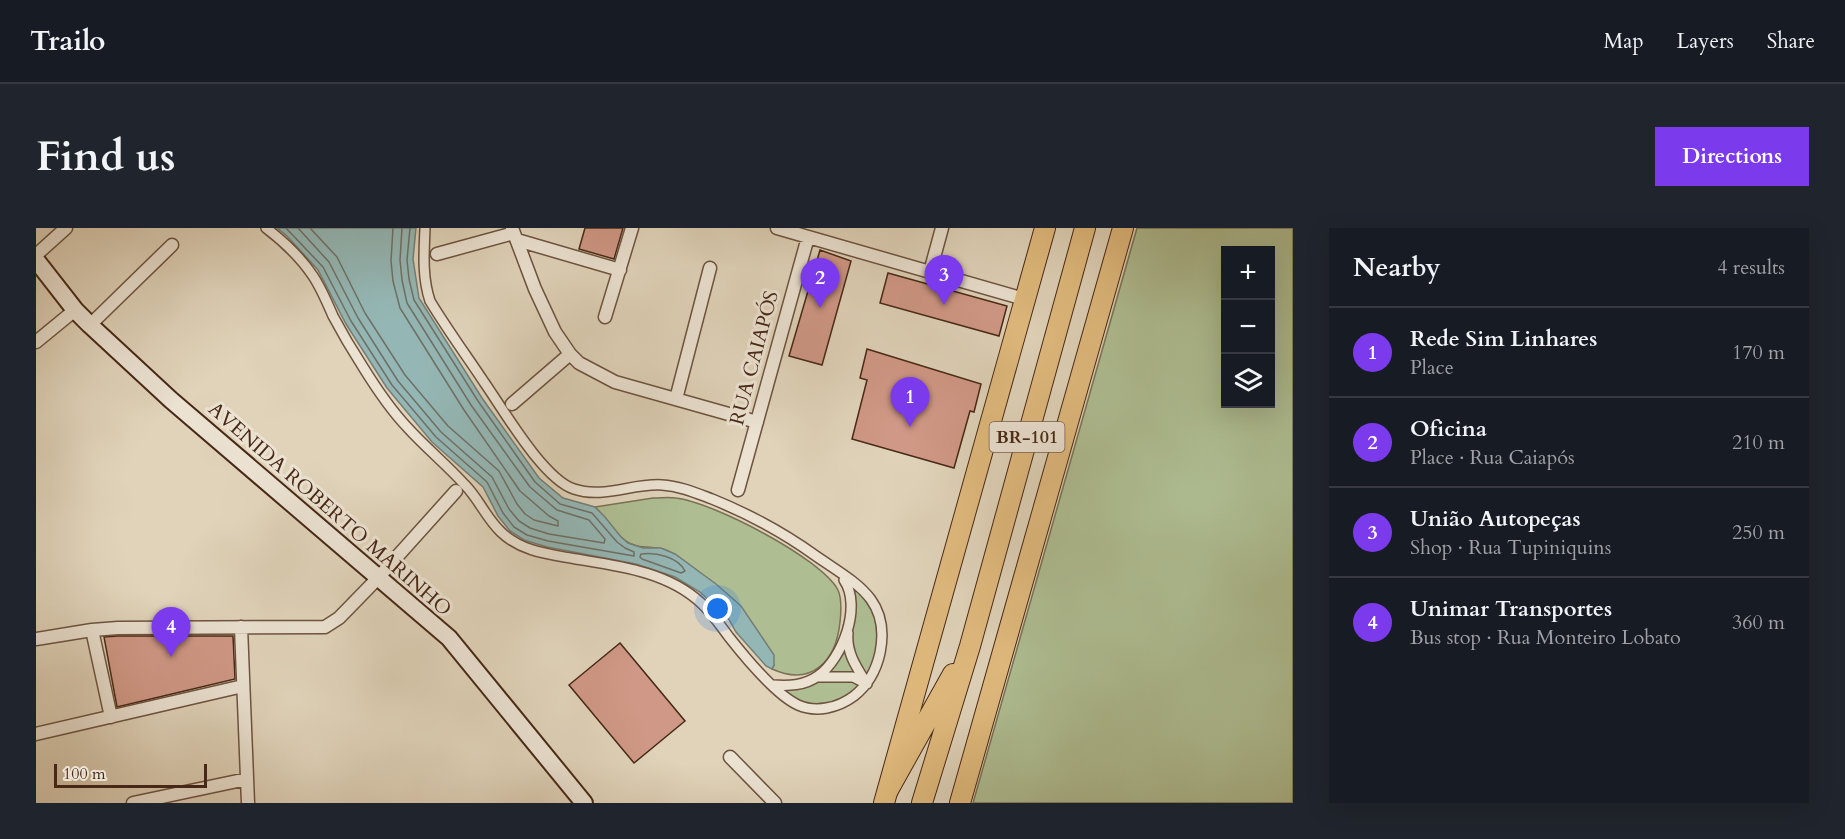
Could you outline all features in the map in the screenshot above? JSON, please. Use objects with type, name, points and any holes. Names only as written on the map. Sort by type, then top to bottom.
[{"type":"main road","points":[[886,796],[1045,228]]},
{"type":"main road","name":"BR-101","points":[[922,803],[970,646],[1085,228]]},
{"type":"main road","points":[[960,803],[1123,228]]},
{"type":"main road","name":"AVENIDA ROBERTO MARINHO","points":[[36,260],[75,310],[171,400],[448,639],[584,803]]},
{"type":"main road","points":[[886,796],[970,646]]},
{"type":"street","points":[[36,255],[66,228]]},
{"type":"street","points":[[266,228],[312,274],[348,345],[390,406],[408,428],[467,487],[482,505],[489,520],[502,533],[518,545],[539,553],[635,571],[659,577],[681,588],[716,618],[754,668],[795,704],[811,709],[828,708],[847,702],[867,684],[879,657],[882,643],[883,626],[879,610],[864,591],[792,539],[733,507],[690,491],[661,485],[591,492],[573,489],[559,481],[536,456],[504,412],[430,301],[424,272],[425,228]]},
{"type":"street","points":[[605,317],[632,228]]},
{"type":"street","points":[[777,228],[1024,299]]},
{"type":"street","points":[[930,272],[942,228]]},
{"type":"street","points":[[437,254],[514,234],[620,270]]},
{"type":"street","points":[[514,234],[535,289],[555,332],[579,363],[615,381],[757,422]]},
{"type":"street","name":"RUA CAIAPÓS","points":[[738,490],[808,237]]},
{"type":"street","points":[[90,325],[172,245]]},
{"type":"street","points":[[676,399],[710,268]]},
{"type":"street","points":[[36,342],[75,310]]},
{"type":"street","points":[[512,404],[570,354]]},
{"type":"street","points":[[36,639],[92,630],[325,627],[339,618],[377,579],[456,491]]},
{"type":"street","points":[[817,677],[832,663],[841,647],[852,606],[850,589],[839,573]]},
{"type":"street","points":[[848,624],[847,640],[854,663],[867,684]]},
{"type":"street","points":[[241,627],[248,803]]},
{"type":"street","points":[[92,630],[111,717]]},
{"type":"street","points":[[773,685],[790,686],[817,677],[853,676],[867,684]]},
{"type":"street","points":[[36,734],[243,686]]},
{"type":"street","points":[[730,757],[775,803]]},
{"type":"street","points":[[133,803],[247,778]]},
{"type":"green space","points":[[1137,228],[1293,228],[1293,803],[973,803]]},
{"type":"green space","points":[[653,498],[673,498],[693,502],[739,520],[789,548],[828,577],[838,590],[841,606],[840,618],[838,636],[827,659],[820,667],[799,675],[786,674],[772,669],[774,665],[753,624],[725,593],[671,552],[635,546],[626,541],[595,507]]},
{"type":"green space","points":[[850,589],[864,591],[883,626],[872,675],[847,702],[811,709],[773,685],[804,683],[832,663],[848,624]]},
{"type":"water","points":[[277,228],[416,228],[413,259],[419,298],[482,398],[539,478],[563,498],[595,507],[628,543],[643,548],[661,548],[675,554],[716,584],[741,606],[774,655],[772,669],[766,666],[736,632],[728,618],[700,592],[675,577],[636,564],[547,547],[524,540],[510,531],[498,516],[483,487],[432,442],[387,388],[346,324],[318,270]]},
{"type":"building","points":[[585,228],[623,228],[614,259],[579,249]]},
{"type":"building","points":[[820,250],[851,261],[822,365],[789,356]]},
{"type":"building","points":[[888,273],[1007,306],[999,336],[880,303]]},
{"type":"building","points":[[867,349],[981,384],[974,412],[970,411],[954,468],[852,439],[867,380],[860,378]]},
{"type":"building","points":[[233,636],[235,679],[117,707],[104,637]]},
{"type":"building","points":[[620,643],[685,721],[634,763],[569,685]]},
{"type":"place","name":"União Autopeças","points":[[944,305]]},
{"type":"place","name":"Oficina","points":[[820,308]]},
{"type":"place","name":"Rede Sim Linhares","points":[[910,427]]},
{"type":"place","name":"Unimar Transportes","points":[[171,657]]}]
